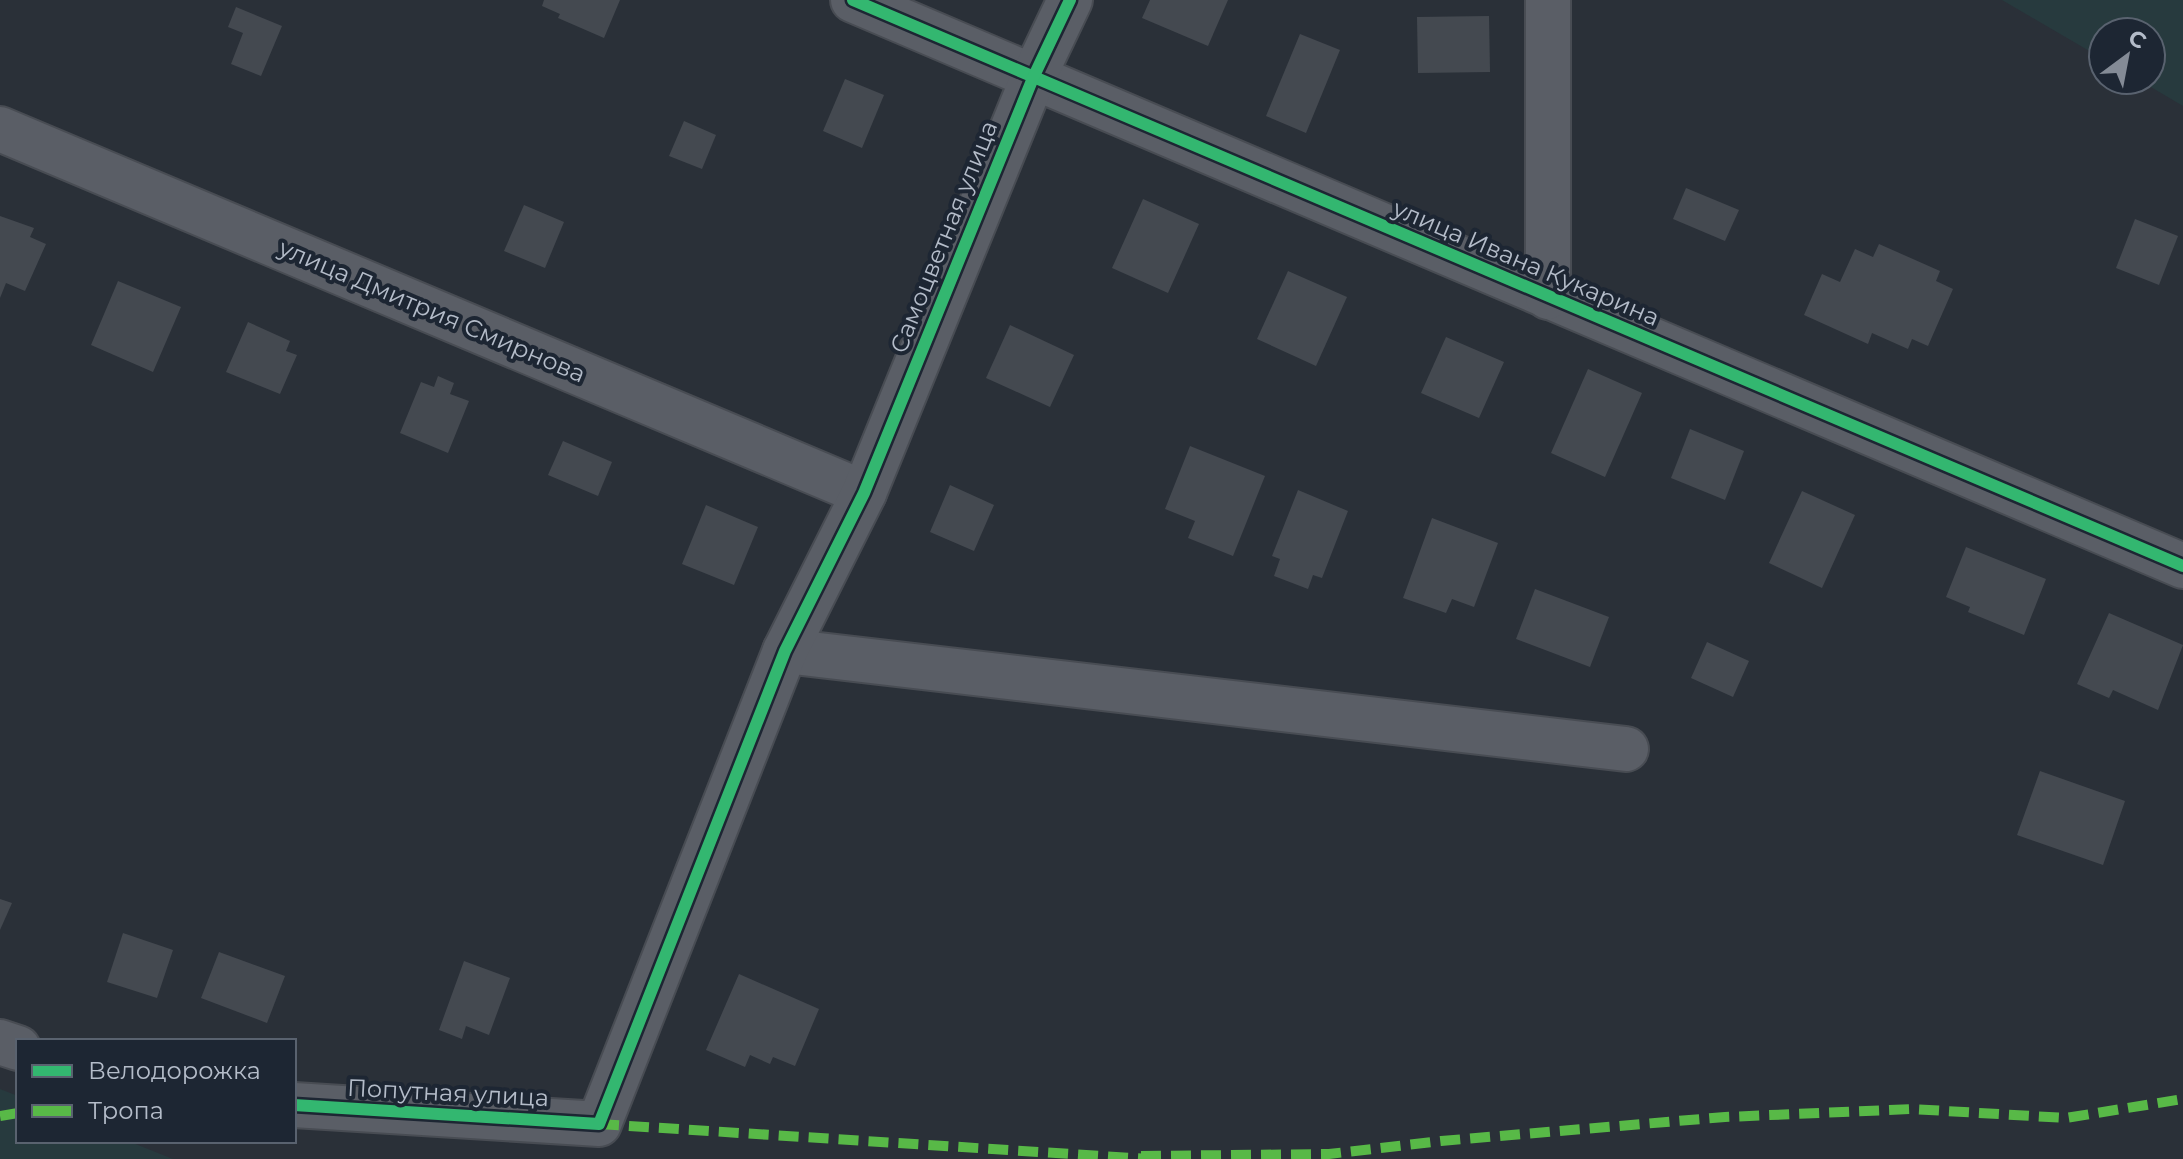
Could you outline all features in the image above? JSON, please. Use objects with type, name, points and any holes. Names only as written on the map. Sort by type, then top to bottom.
[{"type":"street","name":"улица Ивана Кукарина","points":[[853,0],[2183,566]]},
{"type":"street","name":"Самоцветная улица","points":[[599,1124],[785,651],[864,493],[1033,78],[1070,0]]},
{"type":"street","points":[[1548,0],[1548,297]]},
{"type":"street","name":"улица Дмитрия Смирнова","points":[[0,129],[864,493]]},
{"type":"street","points":[[785,651],[1626,749]]},
{"type":"street","name":"Попутная улица","points":[[296,1105],[599,1124]]},
{"type":"green space","points":[[2002,0],[2183,0],[2183,106],[2166,96],[2167,16],[2087,16],[2087,50]]},
{"type":"green space","points":[[0,1089],[16,1095],[16,1143],[133,1143],[173,1159],[0,1159]]},
{"type":"building","points":[[544,0],[620,0],[604,38],[558,18],[560,14],[542,6]]},
{"type":"building","points":[[1150,0],[1228,0],[1208,46],[1142,18]]},
{"type":"building","points":[[236,7],[282,26],[261,76],[231,64],[243,33],[228,27]]},
{"type":"building","points":[[1489,16],[1490,72],[1418,73],[1417,17]]},
{"type":"building","points":[[1300,34],[1340,50],[1306,133],[1266,116]]},
{"type":"building","points":[[845,79],[884,95],[862,148],[823,131]]},
{"type":"building","points":[[684,121],[716,135],[702,169],[669,156]]},
{"type":"building","points":[[1686,188],[1739,210],[1725,241],[1673,219]]},
{"type":"building","points":[[1143,199],[1199,224],[1168,293],[1112,268]]},
{"type":"building","points":[[524,205],[564,222],[545,268],[504,251]]},
{"type":"building","points":[[0,216],[34,228],[30,237],[46,244],[25,291],[6,283],[0,298]]},
{"type":"building","points":[[2135,219],[2178,236],[2159,285],[2116,268]]},
{"type":"building","points":[[1879,244],[1940,271],[1936,281],[1953,289],[1928,346],[1912,339],[1908,349],[1872,333],[1868,344],[1804,315],[1822,274],[1840,282],[1855,249],[1873,257]]},
{"type":"building","points":[[1288,271],[1347,297],[1316,366],[1257,339]]},
{"type":"building","points":[[118,281],[181,307],[153,372],[91,345]]},
{"type":"building","points":[[248,322],[290,341],[286,351],[297,355],[280,394],[226,372]]},
{"type":"building","points":[[1010,325],[1074,355],[1050,407],[986,378]]},
{"type":"building","points":[[1446,337],[1504,362],[1479,418],[1421,393]]},
{"type":"building","points":[[1588,369],[1642,393],[1605,477],[1551,453]]},
{"type":"building","points":[[438,376],[454,383],[450,394],[469,401],[448,453],[400,433],[421,382],[434,387]]},
{"type":"building","points":[[1690,429],[1744,451],[1725,500],[1671,478]]},
{"type":"building","points":[[563,441],[612,462],[598,496],[548,475]]},
{"type":"building","points":[[1190,446],[1265,476],[1233,556],[1188,538],[1195,521],[1165,509]]},
{"type":"building","points":[[950,485],[994,505],[974,551],[930,532]]},
{"type":"building","points":[[1298,490],[1348,511],[1322,578],[1313,575],[1308,589],[1274,576],[1280,559],[1272,556]]},
{"type":"building","points":[[1802,491],[1855,515],[1822,588],[1769,563]]},
{"type":"building","points":[[706,505],[758,527],[734,585],[682,564]]},
{"type":"building","points":[[1432,518],[1498,543],[1474,607],[1452,599],[1446,613],[1403,598]]},
{"type":"building","points":[[1966,547],[2046,579],[2024,635],[1968,612],[1970,607],[1946,597]]},
{"type":"building","points":[[1535,589],[1609,617],[1590,667],[1516,639]]},
{"type":"building","points":[[2109,613],[2183,645],[2158,710],[2113,690],[2109,698],[2077,684]]},
{"type":"building","points":[[1707,642],[1749,661],[1733,697],[1691,678]]},
{"type":"building","points":[[2040,771],[2125,801],[2103,865],[2017,835]]},
{"type":"building","points":[[0,899],[12,903],[0,930]]},
{"type":"building","points":[[123,933],[173,950],[157,998],[107,982]]},
{"type":"building","points":[[219,952],[285,976],[267,1023],[201,998]]},
{"type":"building","points":[[464,961],[510,978],[489,1035],[466,1026],[462,1039],[439,1030]]},
{"type":"building","points":[[739,974],[819,1009],[795,1066],[773,1057],[770,1064],[750,1055],[745,1067],[706,1050]]},
{"type":"marked path","points":[[1141,1156],[1329,1154],[1441,1141],[1725,1117],[1912,1109],[2066,1118],[2183,1099]]},
{"type":"marked path","points":[[0,1116],[16,1113]]},
{"type":"marked path","points":[[599,1124],[1149,1159]]},
{"type":"cycle path","points":[[853,0],[2183,566]]},
{"type":"cycle path","points":[[296,1105],[599,1124],[785,651],[864,493],[1033,78],[1070,0]]}]
